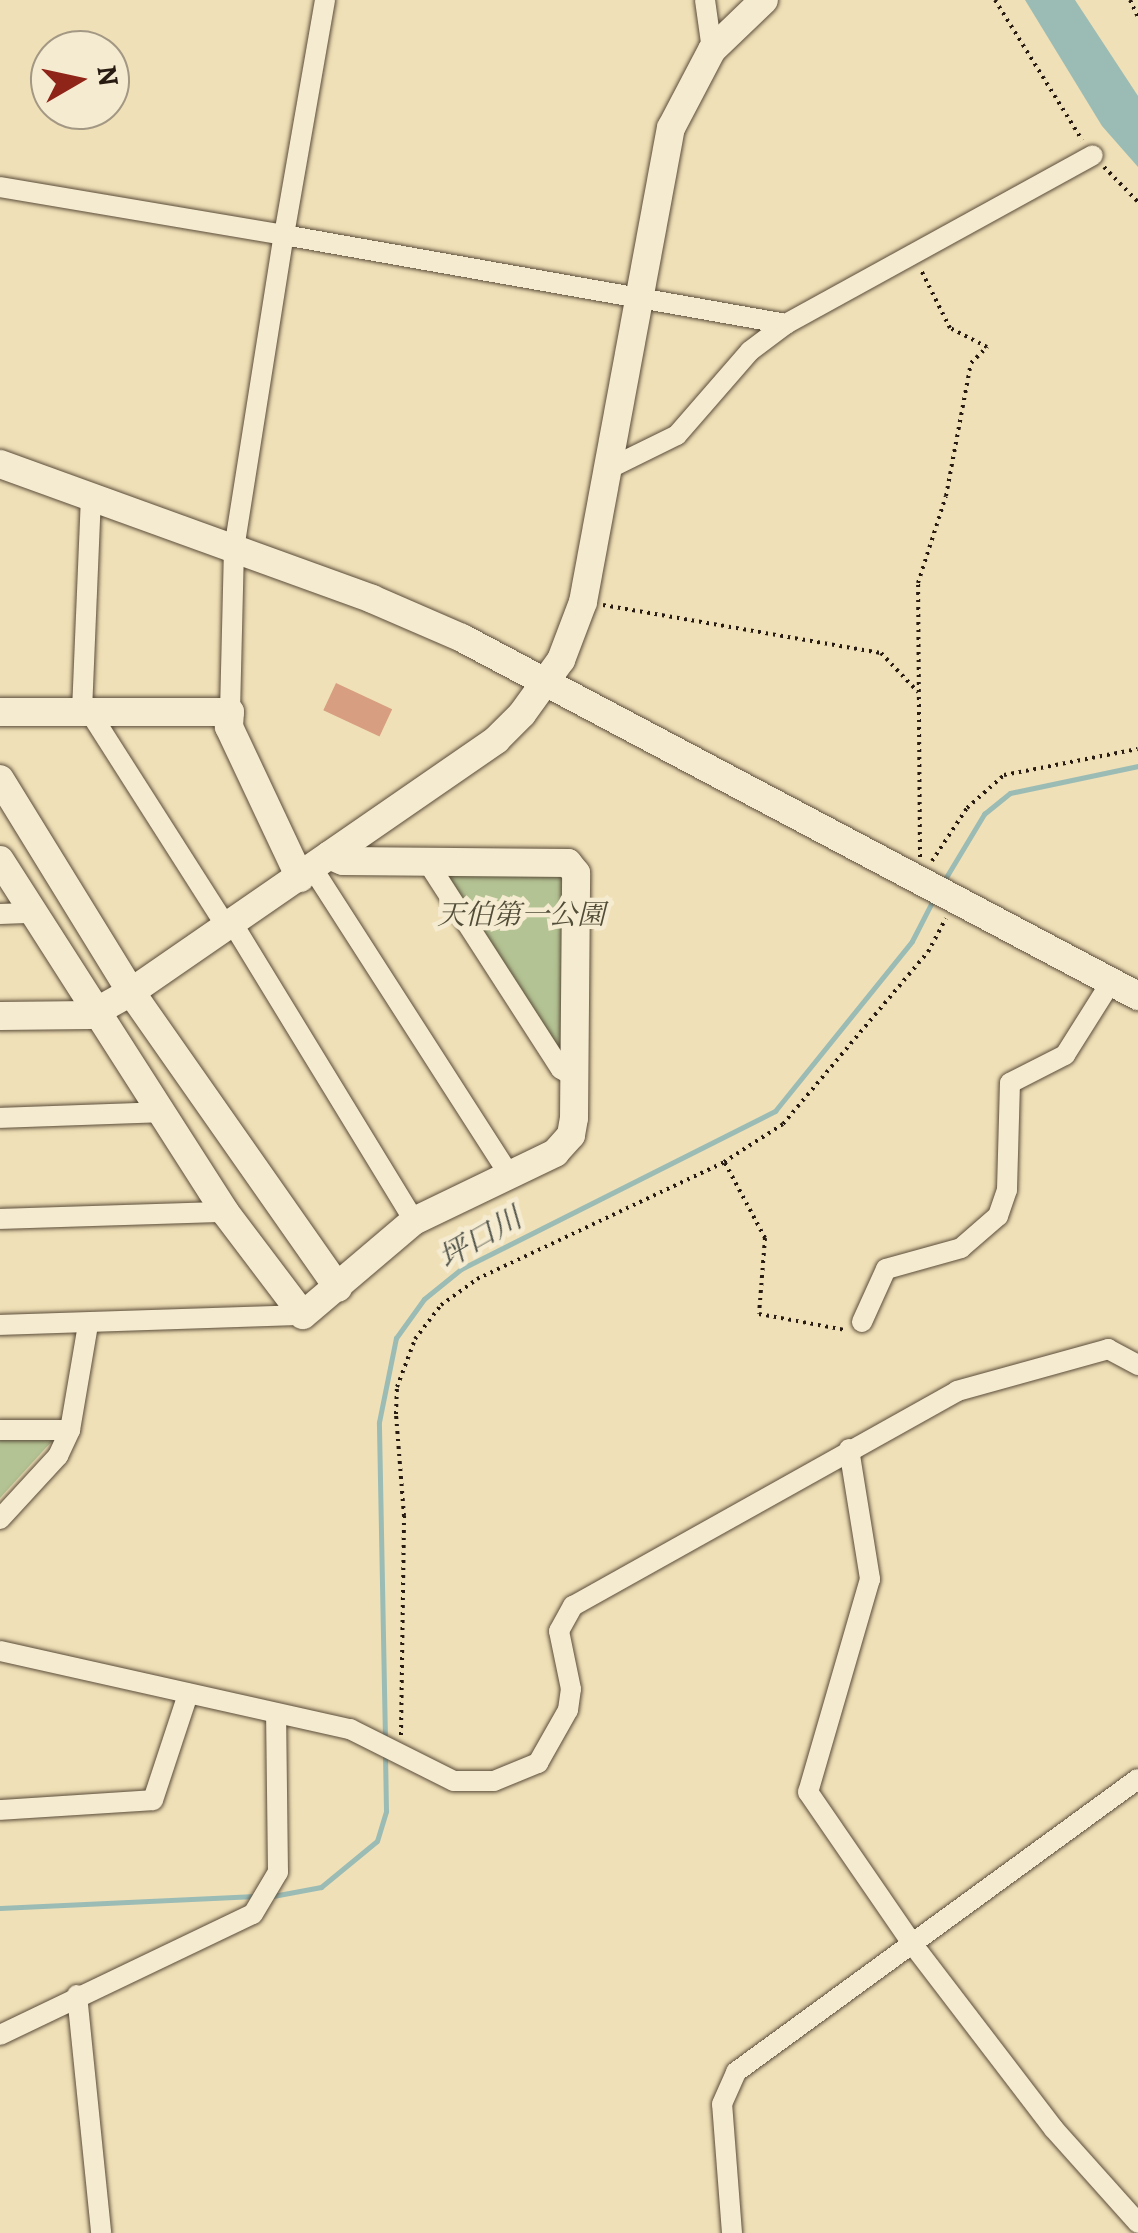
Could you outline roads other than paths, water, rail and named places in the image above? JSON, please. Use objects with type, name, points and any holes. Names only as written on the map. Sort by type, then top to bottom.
[{"type":"street","points":[[325,0],[234,549],[229,728],[511,1177]]},
{"type":"street","points":[[705,0],[712,50]]},
{"type":"street","points":[[0,1016],[99,1010],[131,992],[496,740],[546,682],[583,602],[671,128],[712,50],[764,0]]},
{"type":"street","points":[[606,470],[677,435],[750,352],[786,324],[1093,155]]},
{"type":"street","points":[[0,187],[638,294],[786,324]]},
{"type":"street","points":[[0,464],[390,606],[546,682],[1138,996]]},
{"type":"street","points":[[90,496],[85,712],[230,926],[414,1221]]},
{"type":"street","points":[[0,712],[230,712]]},
{"type":"street","points":[[0,779],[131,992],[338,1288]]},
{"type":"street","points":[[0,860],[225,1212],[303,1316]]},
{"type":"street","points":[[428,863],[562,1069],[576,1078]]},
{"type":"street","points":[[0,1326],[303,1316],[414,1221],[511,1177],[555,1152],[571,1135],[576,1078],[576,873],[568,863],[314,868]]},
{"type":"street","points":[[0,914],[34,914]]},
{"type":"street","points":[[862,1322],[886,1269],[961,1248],[998,1216],[1006,1190],[1010,1083],[1065,1054],[1111,982]]},
{"type":"street","points":[[0,1118],[162,1112]]},
{"type":"street","points":[[0,1219],[225,1212]]},
{"type":"street","points":[[0,1519],[58,1456],[70,1430],[88,1324]]},
{"type":"street","points":[[0,1651],[276,1714],[372,1740],[454,1781],[494,1782],[538,1763],[568,1710],[571,1689],[559,1631],[573,1606],[957,1392],[1108,1349],[1138,1365]]},
{"type":"street","points":[[0,1430],[70,1430]]},
{"type":"street","points":[[849,1449],[870,1580],[808,1792],[914,1946],[1054,2129],[1138,2223]]},
{"type":"street","points":[[0,1810],[153,1800],[188,1694]]},
{"type":"street","points":[[0,2034],[252,1914],[266,1898],[278,1872],[276,1714]]},
{"type":"street","points":[[732,2233],[725,2086],[1138,1779]]},
{"type":"street","points":[[78,1995],[101,2233]]},
{"type":"water","points":[[1025,0],[1075,0],[1138,96],[1138,167],[1102,126]]},
{"type":"waterway","name":"坪口川","points":[[942,884],[984,814],[1010,793],[1138,766]]},
{"type":"waterway","name":"坪口川","points":[[385,1740],[379,1422],[396,1338],[424,1299],[461,1269],[775,1111],[912,941],[934,898]]},
{"type":"waterway","name":"坪口川","points":[[273,1896],[321,1887],[377,1841],[386,1811],[385,1751]]},
{"type":"waterway","name":"坪口川","points":[[0,1908],[257,1896]]},
{"type":"park label","name":"天伯第一公園","points":[[521,915]]}]
